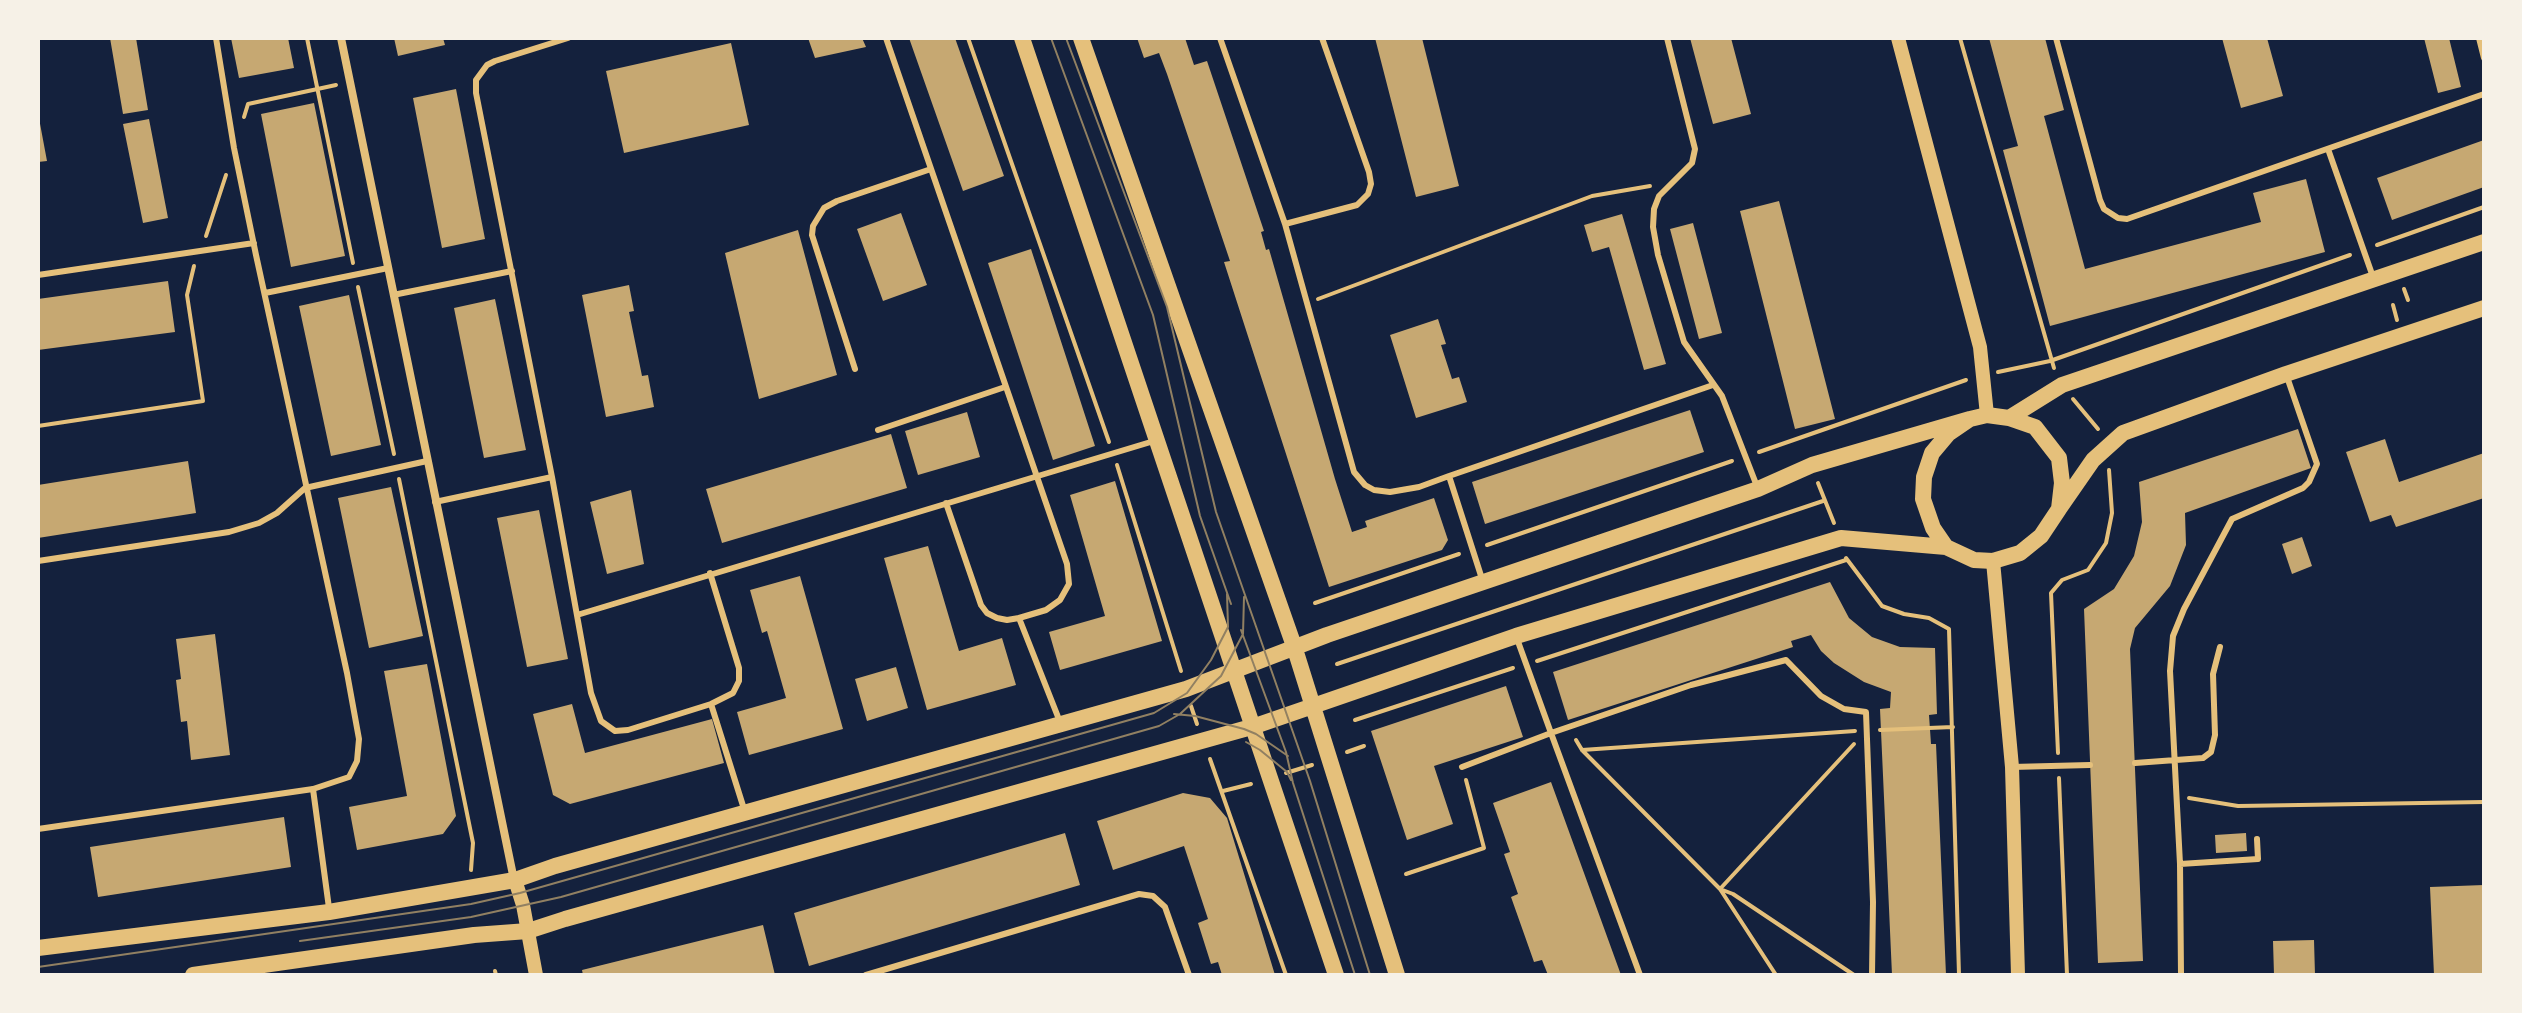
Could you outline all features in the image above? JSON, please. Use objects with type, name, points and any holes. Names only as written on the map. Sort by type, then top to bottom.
[{"type":"main road","points":[[1022,38],[1336,975]]},
{"type":"main road","points":[[1081,38],[1314,705],[1397,975]]},
{"type":"main road","points":[[2009,418],[2062,385],[2484,242]]},
{"type":"main road","points":[[193,975],[474,935],[528,931],[1255,726],[1516,636],[1841,538],[1946,547],[1974,560],[1993,561],[2020,553],[2041,536],[2093,460],[2123,433],[2286,374],[2484,308]]},
{"type":"main road","points":[[38,948],[329,912],[515,880],[555,866],[1186,689],[1294,646],[1758,489],[1812,465],[1987,415],[2009,418],[2035,427],[2059,458],[2062,483],[2059,509]]},
{"type":"main road","points":[[1946,547],[1933,528],[1923,499],[1924,477],[1932,453],[1948,434],[1970,419]]},
{"type":"street","points":[[341,38],[435,502],[536,975]]},
{"type":"street","points":[[1898,38],[1980,347],[1987,415]]},
{"type":"street","points":[[1993,561],[2012,767],[2018,975]]},
{"type":"lane","points":[[38,829],[313,789],[349,777],[357,761],[359,739],[347,673],[234,148],[216,38]]},
{"type":"lane","points":[[568,38],[487,65],[476,80],[476,93],[596,710],[608,728],[628,730],[711,704],[733,693],[739,681],[739,668],[710,573]]},
{"type":"lane","points":[[886,38],[1067,564],[1069,584],[1060,600],[1046,610],[1019,618],[1007,620],[987,613],[981,605],[946,503]]},
{"type":"lane","points":[[1221,38],[1285,224],[1354,472],[1365,485],[1390,492],[1419,487],[1713,385]]},
{"type":"lane","points":[[1285,224],[1357,205],[1368,194],[1371,184],[1322,38]]},
{"type":"lane","points":[[1667,38],[1695,149],[1692,163],[1659,196],[1654,209],[1658,255],[1684,342],[1722,396],[1758,489]]},
{"type":"lane","points":[[2056,38],[2100,200],[2104,209],[2118,218],[2127,219],[2484,94]]},
{"type":"lane","points":[[2479,38],[2484,58]]},
{"type":"lane","points":[[2328,149],[2374,279]]},
{"type":"lane","points":[[855,369],[812,235],[813,226],[824,208],[837,201],[931,169]]},
{"type":"lane","points":[[38,275],[254,243]]},
{"type":"lane","points":[[265,293],[388,268]]},
{"type":"lane","points":[[393,295],[512,271]]},
{"type":"lane","points":[[2181,975],[2180,864],[2170,671],[2173,636],[2232,519],[2303,488],[2317,464],[2286,374]]},
{"type":"lane","points":[[878,430],[1005,387]]},
{"type":"lane","points":[[577,615],[1158,440]]},
{"type":"lane","points":[[38,561],[229,532],[259,523],[277,513],[305,488],[427,461]]},
{"type":"lane","points":[[1449,476],[1483,582]]},
{"type":"lane","points":[[435,502],[552,477]]},
{"type":"lane","points":[[1019,618],[1061,726]]},
{"type":"lane","points":[[1516,636],[1640,975]]},
{"type":"lane","points":[[2135,763],[2203,758],[2211,752],[2215,735],[2213,674],[2220,647]]},
{"type":"lane","points":[[1462,767],[1691,685],[1786,660],[1821,696],[1844,709],[1866,712],[1873,902],[1872,975]]},
{"type":"lane","points":[[711,704],[746,813]]},
{"type":"lane","points":[[2012,767],[2090,765]]},
{"type":"lane","points":[[313,789],[329,912]]},
{"type":"lane","points":[[2180,864],[2258,859],[2257,839]]},
{"type":"lane","points":[[866,975],[1139,894],[1153,896],[1165,907],[1189,975]]},
{"type":"path","points":[[968,38],[1113,454],[1201,740],[1223,791],[1286,975]]},
{"type":"path","points":[[1960,38],[2050,361],[2062,385],[2110,443],[2112,513],[2106,543],[2088,570],[2062,580],[2051,593],[2067,975]]},
{"type":"path","points":[[38,426],[203,401],[187,295],[248,104],[350,82]]},
{"type":"path","points":[[1307,303],[1592,196],[1672,182]]},
{"type":"path","points":[[1315,603],[1983,375],[2050,361],[2484,207]]},
{"type":"path","points":[[1806,435],[1823,501],[1841,538],[1846,560],[1882,606],[1929,618],[1949,629],[1959,975]]},
{"type":"path","points":[[1337,664],[1823,501]]},
{"type":"path","points":[[1355,720],[1846,560]]},
{"type":"path","points":[[1569,727],[1582,750],[1720,889],[1776,975]]},
{"type":"path","points":[[1881,730],[1953,727]]},
{"type":"path","points":[[1582,750],[1866,730]]},
{"type":"path","points":[[1720,889],[1866,730]]},
{"type":"path","points":[[1223,791],[1329,760],[1364,746]]},
{"type":"path","points":[[1406,874],[1484,848],[1462,767]]},
{"type":"path","points":[[2175,796],[2238,806],[2484,802]]},
{"type":"path","points":[[1720,889],[1733,894],[1854,975]]},
{"type":"building","points":[[110,38],[136,38],[148,110],[123,114]]},
{"type":"building","points":[[231,38],[288,38],[294,68],[239,78]]},
{"type":"building","points":[[394,38],[443,38],[445,45],[398,56]]},
{"type":"building","points":[[808,38],[862,38],[866,47],[815,58]]},
{"type":"building","points":[[909,38],[955,38],[1004,176],[963,191]]},
{"type":"building","points":[[1137,38],[1185,38],[1194,65],[1207,61],[1264,231],[1261,232],[1266,250],[1269,249],[1352,532],[1367,527],[1365,521],[1434,498],[1448,540],[1442,550],[1329,587],[1224,262],[1230,261],[1167,74],[1159,53],[1144,58]]},
{"type":"building","points":[[1375,38],[1422,38],[1459,186],[1416,197]]},
{"type":"building","points":[[1690,38],[1731,38],[1751,114],[1713,124]]},
{"type":"building","points":[[1989,38],[2045,38],[2064,110],[2044,116],[2085,269],[2261,222],[2253,193],[2306,179],[2325,252],[2050,326],[2003,150],[2018,146]]},
{"type":"building","points":[[2222,38],[2267,38],[2283,96],[2241,108]]},
{"type":"building","points":[[2424,38],[2449,38],[2461,87],[2438,93]]},
{"type":"building","points":[[731,43],[749,125],[624,153],[606,71]]},
{"type":"building","points":[[456,89],[485,239],[442,248],[413,98]]},
{"type":"building","points":[[314,103],[345,256],[291,267],[261,114]]},
{"type":"building","points":[[38,113],[47,161],[38,162]]},
{"type":"building","points":[[149,119],[168,218],[143,223],[123,124]]},
{"type":"building","points":[[2484,140],[2484,187],[2392,220],[2377,178]]},
{"type":"building","points":[[1779,201],[1835,419],[1795,429],[1740,211]]},
{"type":"building","points":[[901,213],[927,285],[883,301],[857,229]]},
{"type":"building","points":[[1622,214],[1666,364],[1644,370],[1609,247],[1592,252],[1584,225]]},
{"type":"building","points":[[1693,223],[1722,333],[1699,339],[1670,229]]},
{"type":"building","points":[[798,230],[837,375],[759,399],[725,253]]},
{"type":"building","points":[[1031,249],[1095,446],[1053,460],[988,263]]},
{"type":"building","points":[[168,281],[175,332],[38,350],[38,299]]},
{"type":"building","points":[[629,285],[634,311],[629,312],[642,376],[648,375],[654,407],[606,417],[582,295]]},
{"type":"building","points":[[349,295],[381,445],[331,456],[299,306]]},
{"type":"building","points":[[495,299],[526,450],[484,458],[454,308]]},
{"type":"building","points":[[1438,319],[1446,344],[1441,345],[1452,379],[1459,377],[1467,402],[1416,418],[1390,335]]},
{"type":"building","points":[[1690,410],[1704,452],[1485,524],[1472,482]]},
{"type":"building","points":[[967,412],[980,457],[918,475],[905,431]]},
{"type":"building","points":[[2298,429],[2311,468],[2185,513],[2186,545],[2170,586],[2135,628],[2130,649],[2143,961],[2098,963],[2084,609],[2114,589],[2134,556],[2142,522],[2139,482]]},
{"type":"building","points":[[891,434],[907,488],[722,543],[706,489]]},
{"type":"building","points":[[2385,439],[2399,482],[2484,453],[2484,498],[2396,527],[2391,515],[2370,522],[2346,452]]},
{"type":"building","points":[[188,461],[196,513],[38,538],[38,485]]},
{"type":"building","points":[[1115,481],[1162,641],[1060,670],[1049,632],[1105,616],[1070,495]]},
{"type":"building","points":[[391,487],[423,636],[369,648],[338,498]]},
{"type":"building","points":[[631,490],[644,564],[607,574],[590,502]]},
{"type":"building","points":[[539,510],[568,659],[527,667],[497,518]]},
{"type":"building","points":[[2302,537],[2312,566],[2292,574],[2282,544]]},
{"type":"building","points":[[928,546],[959,651],[1002,638],[1016,685],[927,710],[884,558]]},
{"type":"building","points":[[800,576],[843,729],[749,755],[737,712],[786,698],[767,631],[762,633],[750,590]]},
{"type":"building","points":[[1830,582],[1849,618],[1872,637],[1900,647],[1935,648],[1937,714],[1929,715],[1931,744],[1936,744],[1946,975],[1892,975],[1880,709],[1890,708],[1891,692],[1864,682],[1834,663],[1821,651],[1811,635],[1791,641],[1793,647],[1568,720],[1553,672]]},
{"type":"building","points":[[215,634],[230,755],[191,760],[187,721],[181,722],[176,680],[181,679],[176,639]]},
{"type":"building","points":[[427,664],[456,816],[443,834],[357,850],[349,807],[407,796],[384,671]]},
{"type":"building","points":[[896,667],[908,708],[867,721],[855,679]]},
{"type":"building","points":[[1506,686],[1523,737],[1434,766],[1453,824],[1407,840],[1371,731]]},
{"type":"building","points":[[572,704],[585,753],[712,719],[724,763],[570,804],[553,795],[533,714]]},
{"type":"building","points":[[1551,782],[1621,975],[1548,975],[1542,960],[1534,962],[1511,897],[1518,894],[1504,854],[1510,852],[1493,803]]},
{"type":"building","points":[[1183,793],[1210,798],[1227,818],[1275,975],[1222,975],[1218,962],[1211,964],[1198,923],[1208,919],[1184,846],[1113,870],[1097,821]]},
{"type":"building","points":[[284,817],[291,867],[98,897],[90,847]]},
{"type":"building","points":[[1065,833],[1080,885],[809,966],[794,913]]},
{"type":"building","points":[[2246,833],[2247,851],[2216,853],[2215,835]]},
{"type":"building","points":[[2484,885],[2484,975],[2434,975],[2430,887]]},
{"type":"building","points":[[763,925],[775,975],[583,975],[582,970]]},
{"type":"building","points":[[2314,940],[2315,975],[2274,975],[2273,941]]},
{"type":"tram line","points":[[1051,38],[1153,315],[1200,516],[1231,604]]},
{"type":"tram line","points":[[1066,38],[1167,307],[1216,512],[1310,781],[1370,975]]},
{"type":"tram line","points":[[38,967],[471,904],[520,893],[1154,713],[1187,693],[1211,660],[1228,627],[1227,594]]},
{"type":"tram line","points":[[300,941],[471,917],[561,897],[1159,726],[1180,714],[1221,676],[1243,634],[1244,597]]},
{"type":"tram line","points":[[1241,630],[1286,752],[1293,783],[1355,975]]},
{"type":"tram line","points":[[1174,714],[1195,716],[1244,729],[1288,756]]},
{"type":"tram line","points":[[1246,742],[1287,772],[1291,780]]}]
